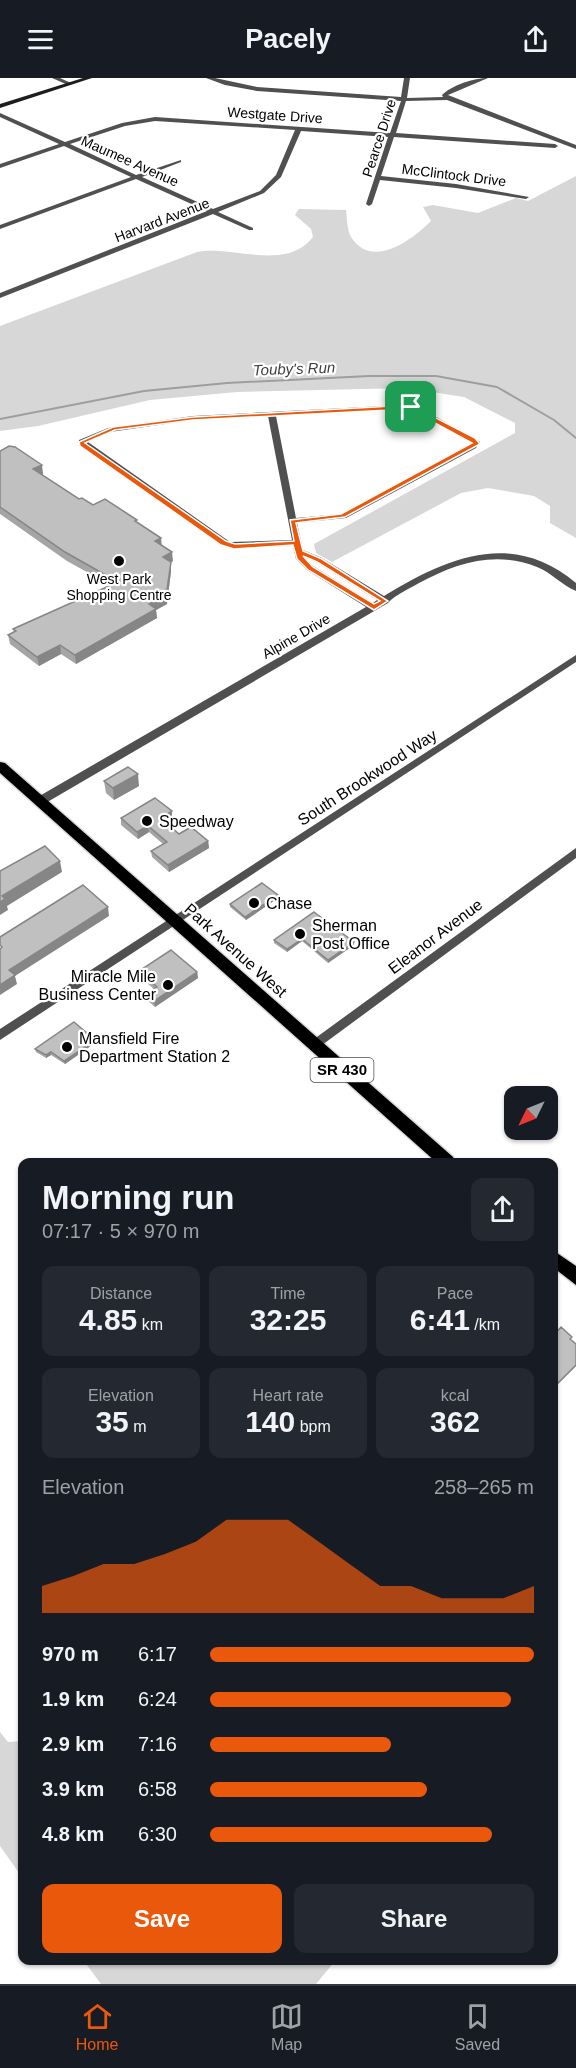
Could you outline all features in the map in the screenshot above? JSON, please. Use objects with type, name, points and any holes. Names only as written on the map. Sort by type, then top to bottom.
[{"type":"main road","points":[[0,106],[89,78]]},
{"type":"main road","name":"Park Avenue West","points":[[0,766],[442,1158]]},
{"type":"main road","points":[[558,1261],[576,1277]]},
{"type":"street","points":[[55,78],[70,84]]},
{"type":"street","points":[[209,78],[251,89],[404,99],[448,98],[576,147]]},
{"type":"street","name":"Pearce Drive","points":[[369,204],[404,99],[407,78]]},
{"type":"street","points":[[448,98],[445,95],[450,91],[485,78]]},
{"type":"street","name":"Maumee Avenue","points":[[0,115],[251,229]]},
{"type":"street","name":"Westgate Drive","points":[[0,166],[124,123],[149,119],[555,146]]},
{"type":"street","name":"Harvard Avenue","points":[[0,296],[256,196],[272,185],[279,176],[299,128]]},
{"type":"street","points":[[0,228],[179,161]]},
{"type":"street","name":"McClintock Drive","points":[[379,178],[449,185],[526,197]]},
{"type":"street","points":[[292,521],[343,516],[473,446],[476,442],[411,407],[200,418],[113,429],[82,442],[228,545],[298,548],[385,601]]},
{"type":"street","points":[[271,413],[300,559],[310,568],[374,607]]},
{"type":"street","name":"Alpine Drive","points":[[40,801],[444,567],[463,560],[486,556],[510,557],[530,561],[560,575],[576,588]]},
{"type":"street","name":"South Brookwood Way","points":[[0,1035],[576,658]]},
{"type":"street","name":"Eleanor Avenue","points":[[314,1045],[576,852]]},
{"type":"shaded area","points":[[576,176],[576,538],[550,523],[550,506],[534,496],[488,488],[461,493],[332,562],[316,553],[314,544],[515,433],[515,423],[464,397],[406,388],[237,392],[150,400],[38,426],[0,431],[0,326],[197,252],[258,255],[288,253],[302,247],[313,237],[311,229],[295,215],[299,209],[346,210],[351,237],[360,247],[370,251],[381,251],[403,243],[431,221],[423,207],[433,205],[478,213],[516,198],[528,201]]},
{"type":"shaded area","points":[[0,1732],[8,1742],[18,1741],[18,1871],[0,1846]]},
{"type":"shaded area","points":[[87,1965],[332,1965],[316,1984],[101,1984]]},
{"type":"building","name":"West Park Shopping Centre","points":[[9,446],[15,447],[42,465],[33,469],[79,499],[82,498],[93,505],[105,499],[161,538],[155,541],[172,552],[163,557],[171,562],[166,596],[149,604],[156,609],[75,655],[60,645],[37,657],[8,635],[16,631],[13,629],[118,582],[65,552],[0,507],[0,451]]},
{"type":"building","points":[[128,767],[138,774],[113,788],[104,781]]},
{"type":"building","points":[[155,798],[172,811],[161,818],[179,834],[191,827],[208,841],[168,865],[151,851],[167,842],[148,826],[137,832],[121,818]]},
{"type":"building","points":[[45,846],[60,861],[2,896],[5,899],[0,902],[0,871]]},
{"type":"building","name":"Chase","points":[[262,883],[278,895],[245,917],[230,904]]},
{"type":"building","points":[[83,885],[108,907],[9,970],[15,975],[0,985],[0,949],[2,947],[0,937]]},
{"type":"building","points":[[314,912],[354,942],[328,960],[302,939],[287,949],[274,940]]},
{"type":"building","name":"Miracle Mile Business Center","points":[[171,950],[197,972],[154,1001],[146,994],[157,987],[139,971]]},
{"type":"building","name":"Mansfield Fire Department Station 2","points":[[74,1022],[95,1040],[64,1061],[51,1052],[46,1055],[35,1049]]},
{"type":"building","points":[[561,1327],[576,1344],[576,1365],[558,1383],[558,1330]]},
{"type":"waterway","name":"Touby's Run","points":[[0,419],[144,391],[227,383],[369,376],[436,376],[497,387],[554,420],[576,438]]},
{"type":"place","name":"West Park Shopping Centre","points":[[119,561]]},
{"type":"place","name":"Speedway","points":[[147,821]]},
{"type":"place","name":"Chase","points":[[254,903]]},
{"type":"place","name":"Sherman Post Office","points":[[300,934]]},
{"type":"place","name":"Miracle Mile Business Center","points":[[168,985]]},
{"type":"place","name":"Mansfield Fire Department Station 2","points":[[67,1047]]},
{"type":"route","points":[[411,407],[193,418],[103,431],[84,440],[82,444],[228,545],[234,547],[296,543],[300,552],[300,559],[310,568],[374,607],[385,601],[320,560],[300,552],[292,521],[343,516],[476,444],[473,439],[411,407]]}]
